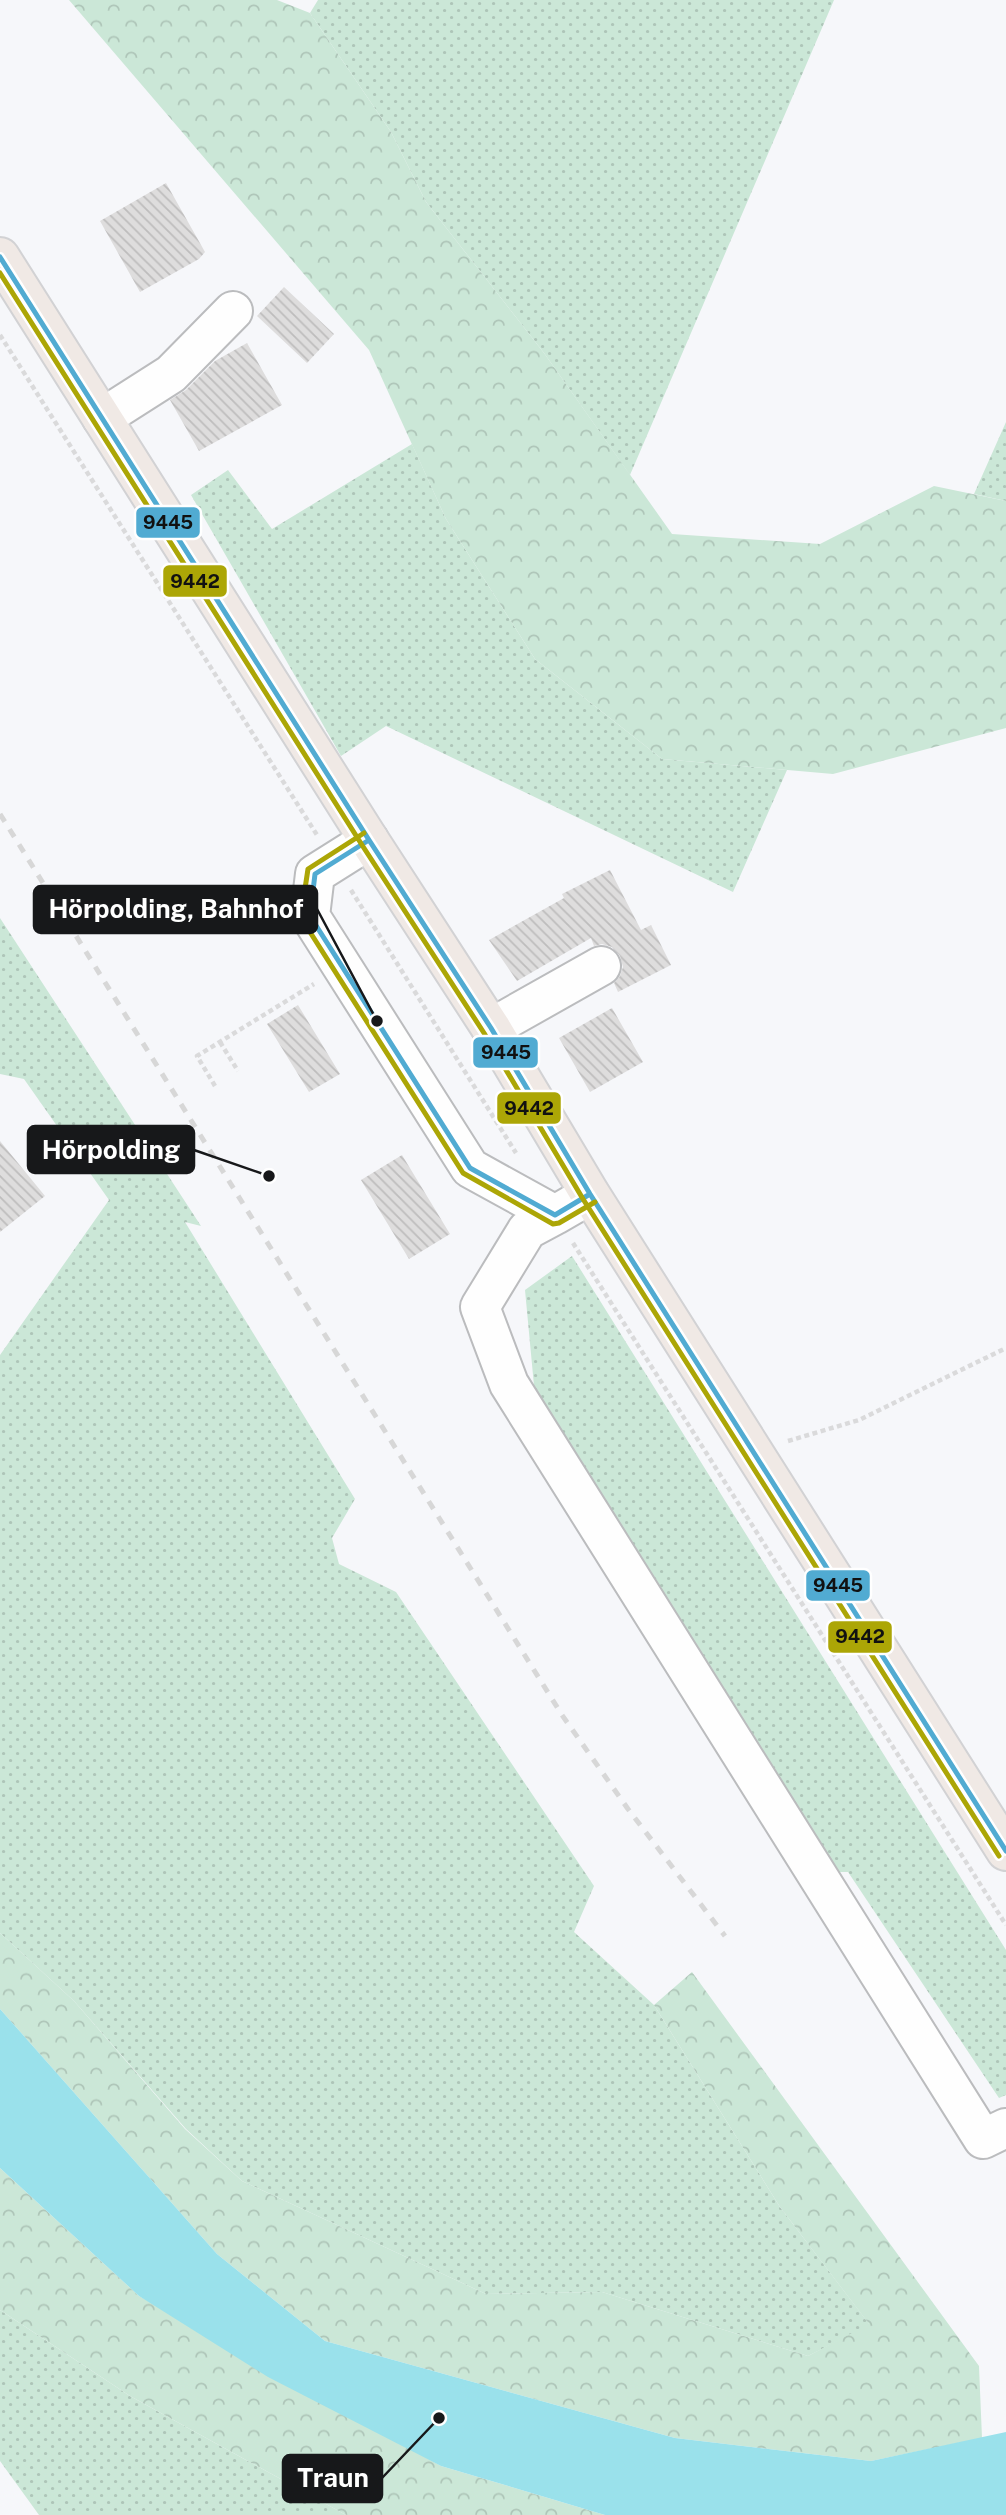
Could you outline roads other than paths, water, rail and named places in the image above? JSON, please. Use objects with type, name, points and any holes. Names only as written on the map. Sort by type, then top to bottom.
[{"type":"main road","points":[[0,257],[491,1028],[590,1194],[1006,1851]]},
{"type":"street","points":[[102,418],[171,374],[233,311]]},
{"type":"street","points":[[369,840],[315,874],[310,916],[470,1168],[555,1214]]},
{"type":"street","points":[[491,1028],[601,966]]},
{"type":"street","points":[[590,1194],[527,1230],[480,1307],[509,1384],[984,2139],[1006,2128]]},
{"type":"water","points":[[0,2009],[217,2254],[325,2341],[675,2438],[871,2461],[1006,2432],[1006,2515],[605,2515],[441,2466],[268,2377],[139,2296],[0,2168]]},
{"type":"railway","points":[[0,814],[562,1715],[628,1809],[725,1936]]},
{"type":"place","name":"Hörpolding, Bahnhof","points":[[377,1021]]},
{"type":"place","name":"Hörpolding","points":[[269,1176]]},
{"type":"place","name":"Traun","points":[[439,2418]]}]
